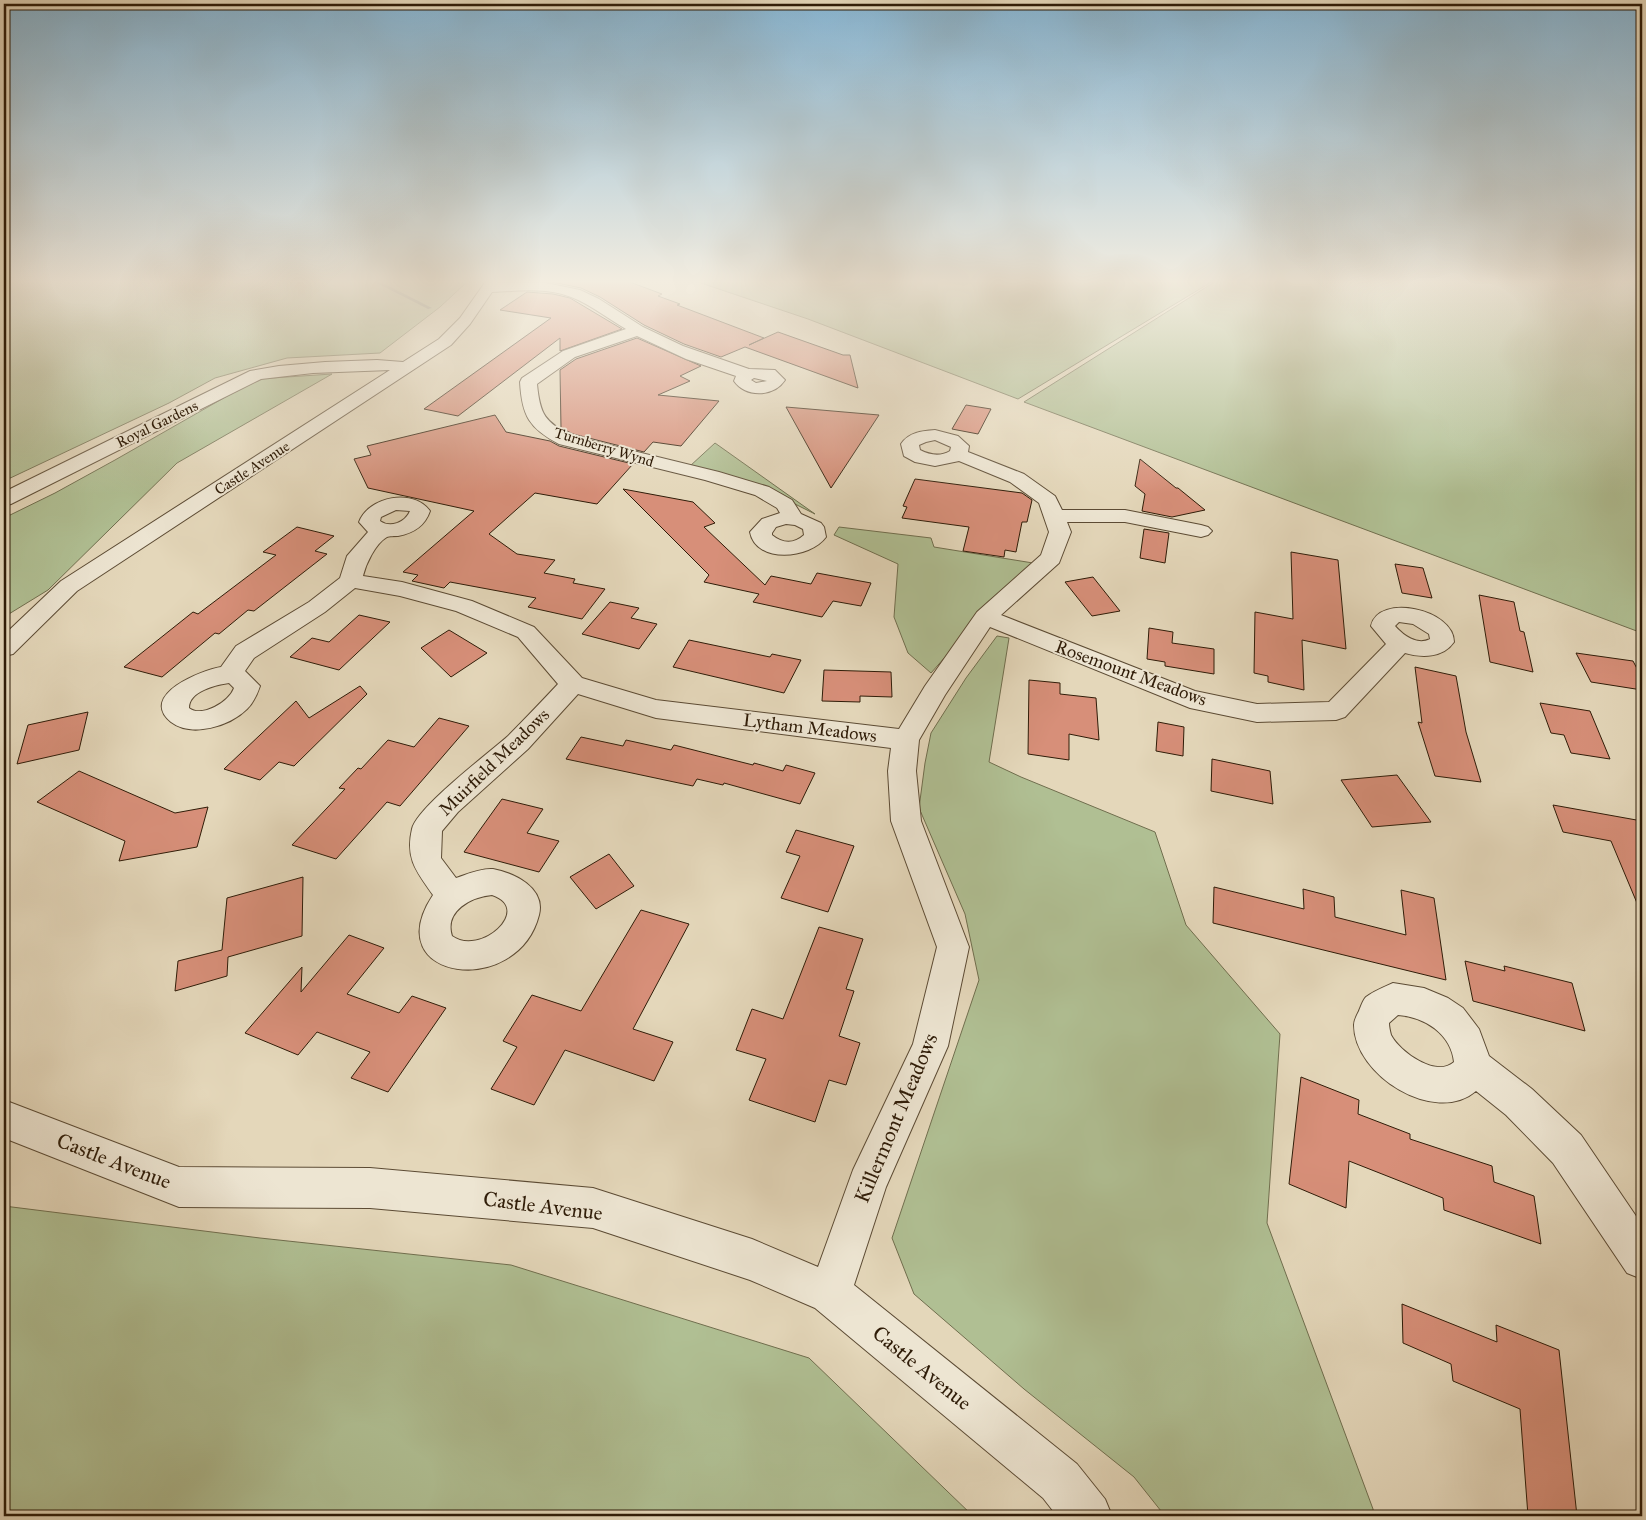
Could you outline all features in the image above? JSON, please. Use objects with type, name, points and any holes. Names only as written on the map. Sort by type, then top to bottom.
[{"type":"street","name":"Castle Avenue","points":[[4,648],[70,586],[430,352]]},
{"type":"street","name":"Turnberry Wynd","points":[[575,352],[528,382],[530,410],[545,430],[566,440],[712,476],[762,491],[785,504],[793,518]]},
{"type":"street","points":[[688,352],[722,367],[748,374]]},
{"type":"street","name":"Royal Gardens","points":[[4,500],[256,375],[307,367],[390,364],[406,368]]},
{"type":"street","points":[[906,740],[934,692],[985,617],[1052,558],[1060,532],[1048,500],[1018,478],[975,460],[957,455]]},
{"type":"street","points":[[1054,516],[1125,516],[1201,531]]},
{"type":"street","points":[[229,675],[245,652],[317,607],[350,581],[358,556],[382,530]]},
{"type":"street","points":[[350,581],[402,589],[464,606],[526,632],[573,684]]},
{"type":"street","name":"Rosemount Meadows","points":[[985,617],[1190,699],[1257,714],[1336,711],[1401,643]]},
{"type":"street","name":"Lytham Meadows","points":[[573,684],[656,709],[906,740]]},
{"type":"street","name":"Muirfield Meadows","points":[[451,896],[426,861],[427,828],[448,804],[518,742],[573,684]]},
{"type":"street","name":"Killermont Meadows","points":[[830,1293],[867,1184],[930,1046],[953,947],[906,821],[902,771],[906,740]]},
{"type":"street","points":[[1472,1065],[1519,1102],[1567,1149],[1642,1258]]},
{"type":"street","name":"Castle Avenue","points":[[4,1119],[179,1187],[370,1188],[593,1208],[752,1260],[830,1293],[1060,1481],[1088,1516]]},
{"type":"green space","points":[[4,352],[381,352],[287,358],[215,378],[169,403],[4,481]]},
{"type":"green space","points":[[894,352],[1096,352],[1018,399]]},
{"type":"green space","points":[[1103,352],[1642,352],[1642,633],[1024,402]]},
{"type":"green space","points":[[332,374],[177,463],[48,590],[4,617],[4,518],[55,493],[257,379]]},
{"type":"green space","points":[[715,443],[815,514],[759,486],[690,466]]},
{"type":"green space","points":[[839,527],[931,538],[934,547],[1033,563],[976,622],[931,673],[908,653],[894,617],[898,564],[834,535]]},
{"type":"green space","points":[[997,636],[1009,638],[989,762],[1155,832],[1186,925],[1280,1034],[1267,1223],[1374,1516],[1165,1516],[1134,1477],[1024,1389],[914,1294],[892,1238],[979,980],[965,914],[919,808],[931,733],[966,678]]},
{"type":"green space","points":[[4,1206],[260,1238],[511,1265],[809,1358],[973,1516],[4,1516]]},
{"type":"building","points":[[504,352],[542,352],[458,416],[424,409]]},
{"type":"building","points":[[597,352],[669,352],[701,366],[680,376],[690,381],[658,395],[719,401],[681,446],[653,442],[644,452],[573,434],[561,428],[560,370],[576,359]]},
{"type":"building","points":[[707,352],[733,352],[721,357]]},
{"type":"building","points":[[759,352],[834,352],[850,355],[858,388]]},
{"type":"building","points":[[966,405],[991,409],[978,434],[952,429]]},
{"type":"building","points":[[786,407],[879,415],[831,488]]},
{"type":"building","points":[[495,415],[506,432],[550,441],[559,446],[633,464],[597,504],[535,493],[489,534],[517,554],[555,560],[544,573],[575,579],[573,583],[605,589],[582,619],[528,607],[536,598],[450,582],[444,588],[412,581],[418,575],[403,572],[474,511],[368,488],[354,459],[371,455],[367,446]]},
{"type":"building","points":[[1140,459],[1205,510],[1172,517],[1142,511],[1145,494],[1135,486]]},
{"type":"building","points":[[915,479],[1022,493],[1032,500],[1027,522],[1022,522],[1016,552],[1005,550],[1004,557],[963,551],[969,527],[902,518],[907,507],[903,506]]},
{"type":"building","points":[[623,489],[693,502],[715,523],[704,527],[765,585],[771,576],[811,584],[817,573],[871,583],[861,606],[833,601],[822,617],[753,602],[759,594],[704,582],[709,575]]},
{"type":"building","points":[[297,527],[334,536],[315,551],[327,554],[254,611],[248,610],[219,634],[215,633],[162,677],[124,667],[193,612],[198,614],[276,555],[263,552]]},
{"type":"building","points":[[1144,529],[1169,533],[1165,563],[1140,558]]},
{"type":"building","points":[[1291,552],[1338,560],[1346,649],[1302,640],[1304,690],[1268,682],[1268,676],[1254,673],[1255,612],[1293,619]]},
{"type":"building","points":[[1395,564],[1423,568],[1432,598],[1402,593]]},
{"type":"building","points":[[1093,577],[1120,611],[1092,616],[1065,582]]},
{"type":"building","points":[[1479,595],[1514,602],[1520,631],[1524,632],[1533,672],[1490,662]]},
{"type":"building","points":[[610,602],[639,608],[631,618],[657,624],[639,649],[582,634]]},
{"type":"building","points":[[359,615],[390,622],[339,670],[290,657],[312,638],[329,642]]},
{"type":"building","points":[[1149,628],[1173,632],[1172,643],[1214,649],[1214,674],[1165,666],[1165,662],[1147,659]]},
{"type":"building","points":[[449,630],[487,653],[451,677],[421,648]]},
{"type":"building","points":[[689,640],[770,657],[772,654],[801,660],[784,693],[673,667]]},
{"type":"building","points":[[1576,653],[1633,661],[1642,678],[1642,690],[1591,682]]},
{"type":"building","points":[[1415,667],[1456,676],[1466,732],[1481,782],[1435,776],[1418,722],[1422,723]]},
{"type":"building","points":[[824,670],[891,672],[892,697],[860,696],[860,702],[822,701]]},
{"type":"building","points":[[1029,680],[1060,683],[1060,694],[1096,698],[1099,740],[1069,734],[1069,760],[1028,754]]},
{"type":"building","points":[[360,686],[367,694],[294,766],[279,762],[260,780],[224,769],[296,701],[309,718]]},
{"type":"building","points":[[1540,703],[1590,711],[1610,759],[1571,753],[1564,735],[1551,733]]},
{"type":"building","points":[[88,712],[79,750],[17,764],[28,725]]},
{"type":"building","points":[[439,718],[469,726],[400,806],[387,802],[336,859],[292,845],[345,789],[339,788],[358,768],[361,769],[388,740],[414,747]]},
{"type":"building","points":[[1158,722],[1184,727],[1183,756],[1156,751]]},
{"type":"building","points":[[581,737],[623,746],[626,740],[671,750],[674,745],[783,771],[786,765],[815,773],[800,804],[724,783],[723,785],[697,779],[693,786],[566,759]]},
{"type":"building","points":[[1212,759],[1270,771],[1273,804],[1211,791]]},
{"type":"building","points":[[79,771],[175,813],[208,807],[197,847],[119,861],[125,841],[37,802]]},
{"type":"building","points":[[1397,775],[1431,822],[1372,827],[1341,780]]},
{"type":"building","points":[[502,799],[543,809],[527,833],[559,841],[539,872],[464,852]]},
{"type":"building","points":[[1553,805],[1642,821],[1642,915],[1611,841],[1563,832]]},
{"type":"building","points":[[796,830],[854,846],[828,912],[781,898],[800,856],[786,852]]},
{"type":"building","points":[[609,854],[634,886],[596,909],[570,877]]},
{"type":"building","points":[[303,877],[302,936],[228,957],[227,976],[175,991],[178,961],[222,950],[227,898]]},
{"type":"building","points":[[1214,887],[1304,909],[1303,889],[1334,897],[1335,917],[1406,935],[1401,890],[1434,898],[1446,980],[1213,923]]},
{"type":"building","points":[[641,910],[689,924],[633,1029],[673,1042],[654,1081],[565,1050],[534,1105],[491,1089],[517,1047],[503,1041],[532,995],[581,1011]]},
{"type":"building","points":[[819,927],[863,939],[846,989],[854,991],[839,1036],[860,1043],[846,1085],[829,1080],[815,1122],[749,1100],[766,1059],[736,1050],[752,1009],[783,1019]]},
{"type":"building","points":[[349,935],[384,948],[347,994],[399,1013],[412,996],[446,1008],[388,1092],[351,1078],[370,1052],[317,1032],[298,1055],[245,1033],[302,967],[301,992]]},
{"type":"building","points":[[1465,961],[1505,971],[1504,966],[1572,983],[1585,1031],[1473,1001]]},
{"type":"building","points":[[1301,1077],[1359,1100],[1358,1114],[1410,1134],[1410,1139],[1492,1166],[1494,1182],[1534,1196],[1541,1244],[1444,1210],[1443,1198],[1349,1161],[1346,1208],[1289,1184]]},
{"type":"building","points":[[1402,1304],[1497,1342],[1496,1325],[1559,1350],[1577,1516],[1528,1516],[1520,1409],[1453,1381],[1451,1364],[1403,1343]]}]
